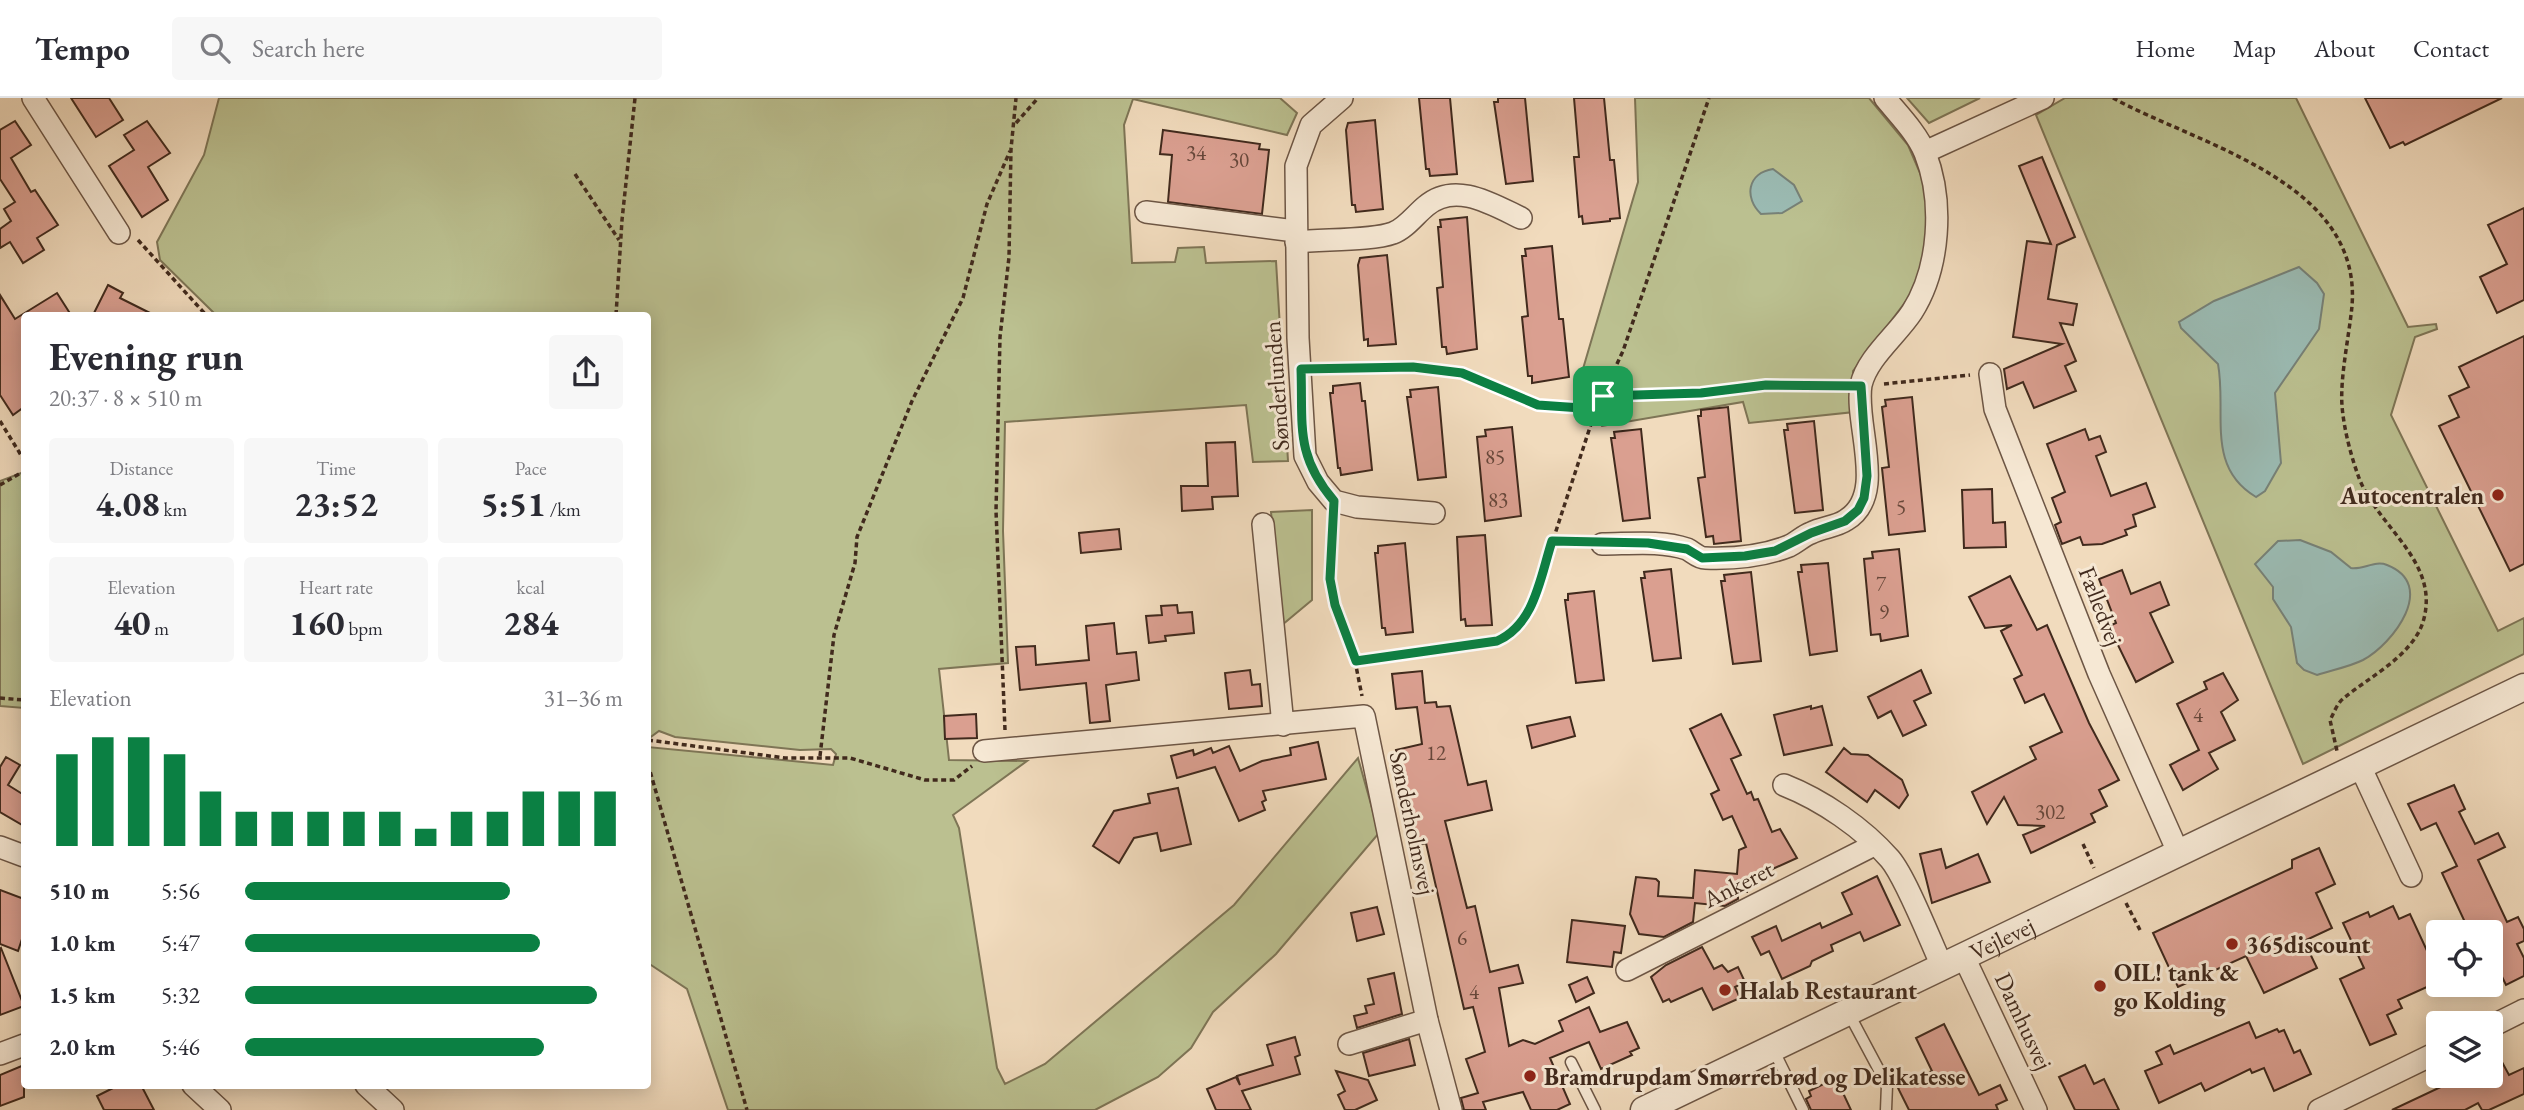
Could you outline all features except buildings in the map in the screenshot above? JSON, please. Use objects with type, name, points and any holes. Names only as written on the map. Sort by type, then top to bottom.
[{"type":"street","points":[[33,98],[119,233]]},
{"type":"street","name":"Sønderlunden","points":[[1334,501],[1318,482],[1305,456],[1296,236],[1296,166],[1304,138],[1311,125],[1342,98]]},
{"type":"street","points":[[1602,544],[1648,543],[1687,549],[1702,558],[1745,556],[1775,551],[1811,533],[1845,521],[1858,510],[1864,498],[1867,476],[1861,386],[1866,371],[1914,310],[1929,273],[1937,224],[1935,190],[1925,152],[1885,98]]},
{"type":"street","points":[[1925,152],[2043,98]]},
{"type":"street","points":[[1146,212],[1296,236],[1378,237],[1396,232],[1430,202],[1448,194],[1484,200],[1521,218]]},
{"type":"street","name":"Fælledvej","points":[[1990,373],[1995,409],[2089,649],[2178,852]]},
{"type":"street","points":[[1334,501],[1357,507],[1434,513]]},
{"type":"street","points":[[1263,524],[1283,725]]},
{"type":"street","name":"Vejlevej","points":[[1644,1110],[2524,687]]},
{"type":"street","points":[[984,751],[1364,716]]},
{"type":"street","name":"Sønderholmsvej","points":[[1364,716],[1427,1020],[1451,1110]]},
{"type":"street","points":[[2353,769],[2411,876]]},
{"type":"street","points":[[1784,785],[1805,793],[1892,860],[1953,960]]},
{"type":"street","name":"Ankeret","points":[[1627,970],[1874,845]]},
{"type":"street","points":[[0,847],[21,855]]},
{"type":"street","name":"Damhusvej","points":[[1953,960],[2036,1110]]},
{"type":"street","points":[[2503,1020],[2524,1010]]},
{"type":"street","points":[[1349,1044],[1427,1020]]},
{"type":"street","points":[[0,1054],[21,1046]]},
{"type":"street","points":[[2319,1110],[2426,1058]]},
{"type":"street","points":[[197,1089],[220,1110]]},
{"type":"street","points":[[370,1089],[393,1110]]},
{"type":"lane","points":[[1848,1012],[1887,1085],[1886,1110]]},
{"type":"lane","points":[[1773,1049],[1803,1110]]},
{"type":"lane","points":[[1571,1062],[1595,1110]]},
{"type":"path","points":[[616,312],[620,242],[635,98]]},
{"type":"path","points":[[1007,750],[1000,660],[996,511],[1000,337],[1009,257],[1011,149],[1016,98]]},
{"type":"path","points":[[1015,124],[1038,98]]},
{"type":"path","points":[[1356,661],[1497,641],[1513,634],[1531,607],[1596,409],[1623,351],[1709,98]]},
{"type":"path","points":[[2113,98],[2272,173],[2324,215],[2350,269],[2352,298],[2342,405],[2349,445],[2360,480],[2377,513],[2419,564],[2428,590],[2423,624],[2397,658],[2341,699],[2330,720],[2353,769]]},
{"type":"path","points":[[820,756],[834,635],[855,563],[858,537],[912,401],[963,298],[987,204],[1011,149]]},
{"type":"path","points":[[575,174],[620,242]]},
{"type":"path","points":[[119,233],[140,241],[202,312]]},
{"type":"path","points":[[1301,369],[1439,368],[1462,373],[1538,405],[1596,409]]},
{"type":"path","points":[[1603,396],[1701,393],[1766,385],[1861,386],[1990,373]]},
{"type":"path","points":[[0,421],[21,455]]},
{"type":"path","points":[[0,485],[21,473]]},
{"type":"path","points":[[1334,501],[1330,579],[1335,605],[1356,661],[1364,716]]},
{"type":"path","points":[[1552,541],[1602,544]]},
{"type":"path","points":[[0,698],[21,700]]},
{"type":"path","points":[[651,740],[785,758],[850,758],[901,774],[943,781],[954,780],[969,770],[984,751]]},
{"type":"path","points":[[651,774],[747,1110]]},
{"type":"path","points":[[2115,883],[2140,930]]},
{"type":"green space","points":[[219,98],[1280,98],[1297,113],[1287,135],[1133,99],[1124,125],[1132,263],[1175,262],[1178,248],[1204,247],[1206,263],[1276,261],[1288,461],[1253,462],[1246,405],[1005,422],[1003,531],[1008,663],[939,669],[949,760],[1027,761],[953,815],[959,828],[997,1068],[1005,1084],[1045,1064],[1234,905],[1358,758],[1379,833],[1276,954],[1213,1012],[1191,1048],[1158,1077],[1095,1110],[728,1110],[687,989],[651,965],[651,747],[833,765],[836,754],[831,749],[800,750],[675,737],[659,731],[651,737],[651,312],[213,312],[160,260],[157,242],[204,155]]},
{"type":"green space","points":[[1635,98],[1869,98],[1908,145],[1926,187],[1927,236],[1919,284],[1853,371],[1854,412],[1749,423],[1743,402],[1602,426],[1575,396],[1638,182]]},
{"type":"green space","points":[[1907,98],[1980,98],[1929,123]]},
{"type":"green space","points":[[2065,98],[2296,98],[2408,327],[2436,324],[2437,329],[2415,337],[2391,415],[2498,631],[2524,618],[2524,654],[2303,764],[2036,115]]},
{"type":"green space","points":[[21,473],[21,708],[0,706],[0,481]]},
{"type":"green space","points":[[1312,510],[1312,600],[1282,625],[1271,512]]},
{"type":"water","points":[[1773,169],[1794,185],[1802,201],[1782,213],[1761,214],[1752,201],[1751,187],[1758,175]]},
{"type":"water","points":[[2299,267],[2317,283],[2324,294],[2319,329],[2275,393],[2281,463],[2265,491],[2256,497],[2240,485],[2224,454],[2218,364],[2181,328],[2179,322],[2214,301]]},
{"type":"water","points":[[2300,540],[2331,552],[2351,568],[2387,565],[2402,574],[2409,586],[2410,600],[2405,614],[2387,641],[2363,660],[2317,675],[2304,670],[2297,663],[2291,627],[2273,599],[2273,587],[2255,564],[2278,541]]},
{"type":"place","name":"Autocentralen","points":[[2498,495]]},
{"type":"place","name":"365discount","points":[[2232,944]]},
{"type":"place","name":"OIL! tank & go Kolding","points":[[2100,986]]},
{"type":"place","name":"Halab Restaurant","points":[[1725,990]]},
{"type":"place","name":"Bramdrupdam Smørrebrød og Delikatesse","points":[[1530,1076]]},
{"type":"route","points":[[1439,368],[1462,373],[1538,405],[1559,407],[1590,406],[1596,409],[1603,396],[1701,393],[1731,387],[1766,385],[1861,386],[1860,410],[1866,446],[1867,476],[1864,498],[1858,510],[1845,521],[1811,533],[1775,551],[1745,556],[1702,558],[1687,549],[1648,543],[1552,541],[1531,607],[1513,634],[1497,641],[1356,661],[1335,605],[1330,579],[1334,501],[1318,482],[1305,456],[1301,369],[1439,368]]}]
